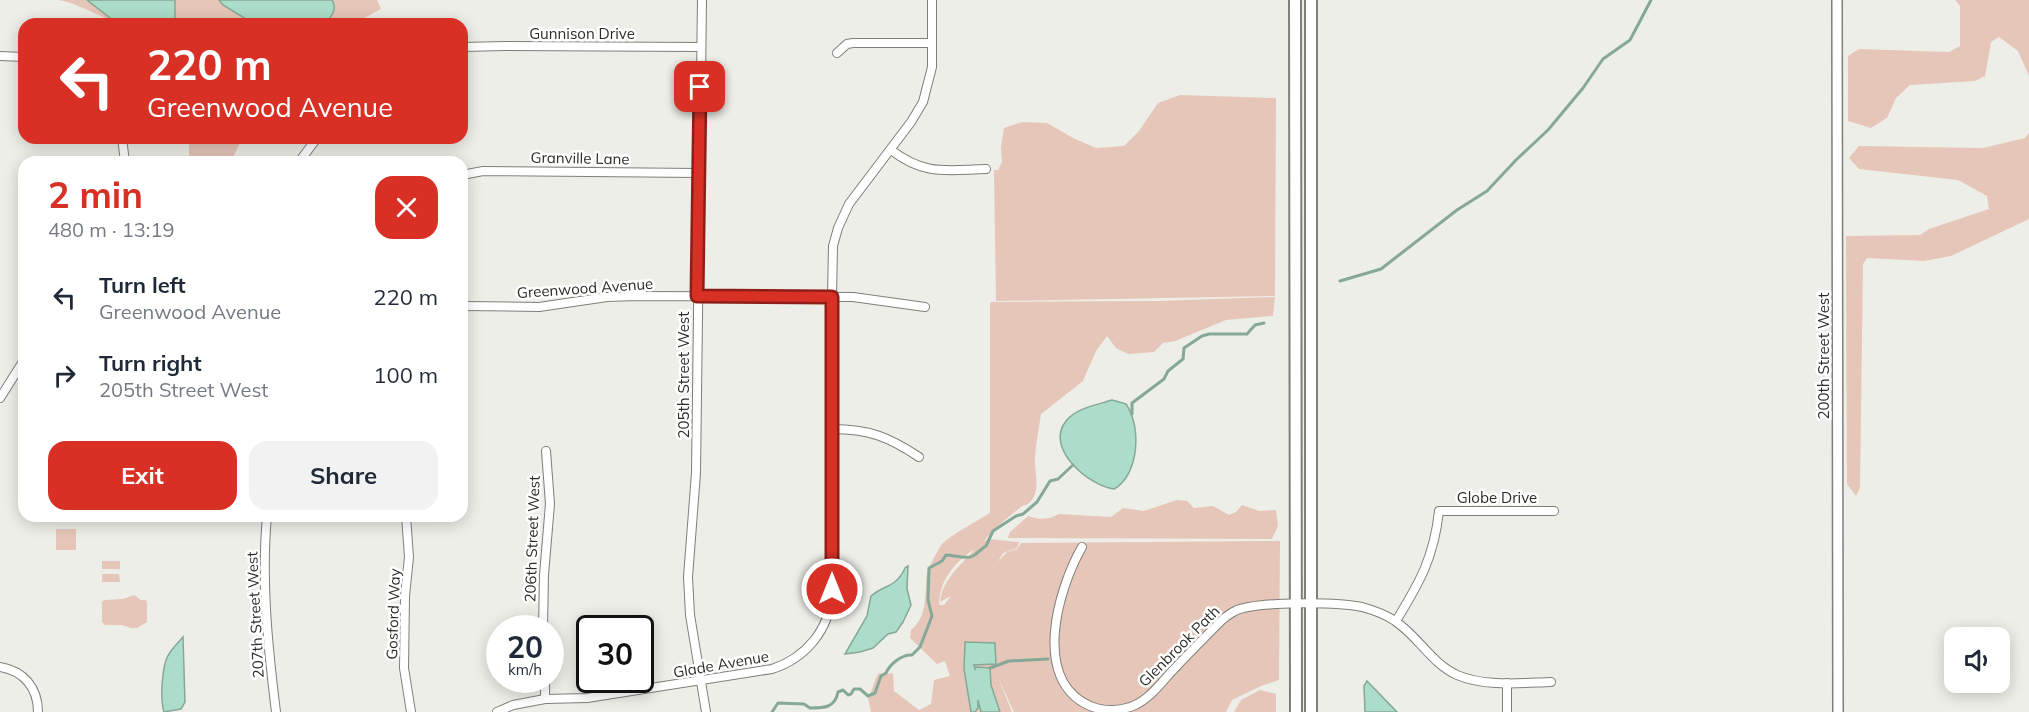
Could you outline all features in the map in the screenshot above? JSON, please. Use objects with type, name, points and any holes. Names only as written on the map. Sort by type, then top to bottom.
[{"type":"main road","points":[[1295,0],[1296,712]]},
{"type":"main road","points":[[1311,0],[1311,712]]},
{"type":"street","name":"205th Street West","points":[[702,0],[696,473],[687,577],[689,607],[706,712]]},
{"type":"street","name":"Glade Avenue","points":[[497,712],[513,705],[545,699],[587,698],[766,671],[791,662],[809,648],[820,633],[830,607],[832,589],[832,255],[838,228],[849,204],[891,150],[922,102],[930,76],[932,0]]},
{"type":"street","name":"200th Street West","points":[[1837,0],[1838,712]]},
{"type":"street","points":[[837,53],[853,43],[932,43]]},
{"type":"street","name":"Gunnison Drive","points":[[468,47],[701,47]]},
{"type":"street","points":[[0,56],[18,57]]},
{"type":"street","points":[[891,150],[906,161],[925,169],[986,170]]},
{"type":"street","name":"Granville Lane","points":[[468,174],[494,171],[699,173]]},
{"type":"street","name":"Greenwood Avenue","points":[[468,306],[531,307],[616,296],[697,296],[876,299],[925,307]]},
{"type":"street","points":[[0,398],[18,370]]},
{"type":"street","points":[[832,429],[874,433],[891,440],[919,457]]},
{"type":"street","name":"206th Street West","points":[[543,615],[550,504],[546,451]]},
{"type":"street","name":"Globe Drive","points":[[1396,621],[1426,569],[1435,539],[1439,511],[1554,511]]},
{"type":"street","name":"207th Street West","points":[[267,522],[264,560],[267,626],[276,712]]},
{"type":"street","name":"Gosford Way","points":[[406,522],[409,557],[405,596],[404,668],[411,712]]},
{"type":"street","name":"Glenbrook Path","points":[[1082,546],[1060,598],[1056,630],[1056,660],[1058,671],[1072,694],[1083,703],[1095,708],[1109,711],[1136,705],[1153,691],[1216,626],[1234,611],[1255,605],[1311,604],[1360,607],[1396,621],[1414,636],[1437,662],[1446,669],[1468,679],[1507,683],[1551,682]]},
{"type":"street","points":[[0,667],[15,671],[28,681],[35,695],[38,712]]},
{"type":"street","points":[[1507,683],[1507,712]]},
{"type":"street","points":[[545,693],[545,699]]},
{"type":"shaded area","points":[[59,0],[87,0],[110,18],[104,18]]},
{"type":"shaded area","points":[[87,0],[175,0],[175,18],[110,18]]},
{"type":"shaded area","points":[[175,0],[219,0],[244,18],[213,18],[175,18]]},
{"type":"shaded area","points":[[219,0],[332,0],[334,10],[330,18],[244,18]]},
{"type":"shaded area","points":[[332,0],[377,0],[381,9],[364,18],[330,18],[334,3]]},
{"type":"shaded area","points":[[1955,0],[2029,0],[2029,76],[2018,51],[1999,37],[1991,42],[1985,76],[1975,81],[1910,85],[1896,98],[1887,118],[1871,128],[1848,121],[1848,56],[1859,49],[1949,52],[1960,46],[1960,6]]},
{"type":"shaded area","points":[[1180,95],[1276,98],[1275,296],[996,301],[994,170],[998,170],[1002,162],[1001,148],[1004,128],[1022,122],[1047,123],[1096,148],[1124,146],[1139,131],[1158,103]]},
{"type":"shaded area","points":[[2029,133],[2029,219],[1951,256],[1924,261],[1867,258],[1863,264],[1860,488],[1856,496],[1847,484],[1846,236],[1920,235],[1929,229],[1989,209],[1987,196],[1958,180],[1859,169],[1849,158],[1859,146],[1983,148],[2025,138]]},
{"type":"shaded area","points":[[189,144],[239,144],[234,156],[189,156]]},
{"type":"shaded area","points":[[1275,297],[1273,316],[1226,320],[1175,341],[1163,343],[1154,352],[1128,354],[1116,348],[1107,336],[1096,351],[1083,381],[1041,414],[1035,457],[1036,487],[1033,498],[1006,519],[983,542],[988,539],[1019,542],[1017,548],[1003,553],[998,562],[1007,552],[1017,549],[1021,543],[1280,541],[1279,680],[1232,700],[1226,712],[1014,712],[998,677],[1012,712],[871,712],[868,699],[879,673],[893,673],[894,691],[919,710],[931,704],[934,680],[950,676],[945,661],[937,664],[910,638],[911,630],[921,618],[925,604],[928,571],[941,546],[951,537],[990,513],[990,302],[1159,301]],"holes":[[[975,549],[948,580],[940,602],[951,596],[944,605],[939,605],[942,588],[950,572],[961,559]]]},
{"type":"shaded area","points":[[1112,400],[1126,404],[1131,414],[1136,437],[1133,462],[1129,473],[1114,489],[1093,481],[1082,473],[1065,454],[1061,443],[1061,432],[1070,417],[1087,408]]},
{"type":"shaded area","points":[[1177,500],[1187,501],[1194,508],[1213,506],[1229,515],[1236,512],[1242,505],[1259,511],[1276,510],[1278,526],[1272,539],[1008,538],[1010,532],[1028,516],[1039,519],[1059,514],[1111,517],[1123,508],[1144,511]]},
{"type":"shaded area","points":[[56,529],[76,529],[76,550],[56,550]]},
{"type":"shaded area","points":[[102,561],[120,561],[120,569],[102,569]]},
{"type":"shaded area","points":[[908,566],[907,589],[911,605],[896,632],[888,634],[873,648],[845,654],[867,616],[871,596],[898,579]]},
{"type":"shaded area","points":[[102,574],[119,574],[120,582],[102,582]]},
{"type":"shaded area","points":[[134,595],[141,600],[146,600],[147,622],[137,628],[131,628],[122,625],[105,625],[102,622],[102,602],[104,600],[123,599]]},
{"type":"shaded area","points":[[183,637],[185,702],[181,709],[164,712],[162,686],[166,660]]},
{"type":"shaded area","points":[[965,642],[995,643],[996,664],[974,665],[975,669],[976,667],[990,668],[991,685],[1000,712],[981,712],[978,700],[978,708],[975,712],[971,712],[964,669]]},
{"type":"shaded area","points":[[1367,681],[1397,712],[1365,712],[1364,686]]},
{"type":"shaded area","points":[[1260,690],[1276,694],[1276,712],[1234,712],[1241,700]]},
{"type":"waterway","points":[[1340,281],[1381,269],[1457,210],[1487,191],[1548,130],[1583,88],[1603,59],[1630,40],[1651,0]]},
{"type":"waterway","points":[[1132,414],[1132,403],[1164,379],[1168,371],[1183,359],[1184,348],[1202,336],[1247,334],[1255,325],[1264,323]]},
{"type":"waterway","points":[[772,712],[778,703],[804,704],[810,708],[828,706],[832,704],[838,692],[843,690],[848,695],[854,689],[860,689],[868,696],[875,693],[881,676],[893,663],[904,656],[912,655],[920,647],[932,616],[928,600],[929,568],[942,561],[946,555],[967,558],[975,555],[986,546],[993,531],[1023,514],[1037,502],[1050,481],[1058,479],[1073,465]]},
{"type":"waterway","points":[[990,668],[1009,661],[1048,659]]},
{"type":"route","points":[[700,87],[697,296],[832,297],[832,589]]}]
